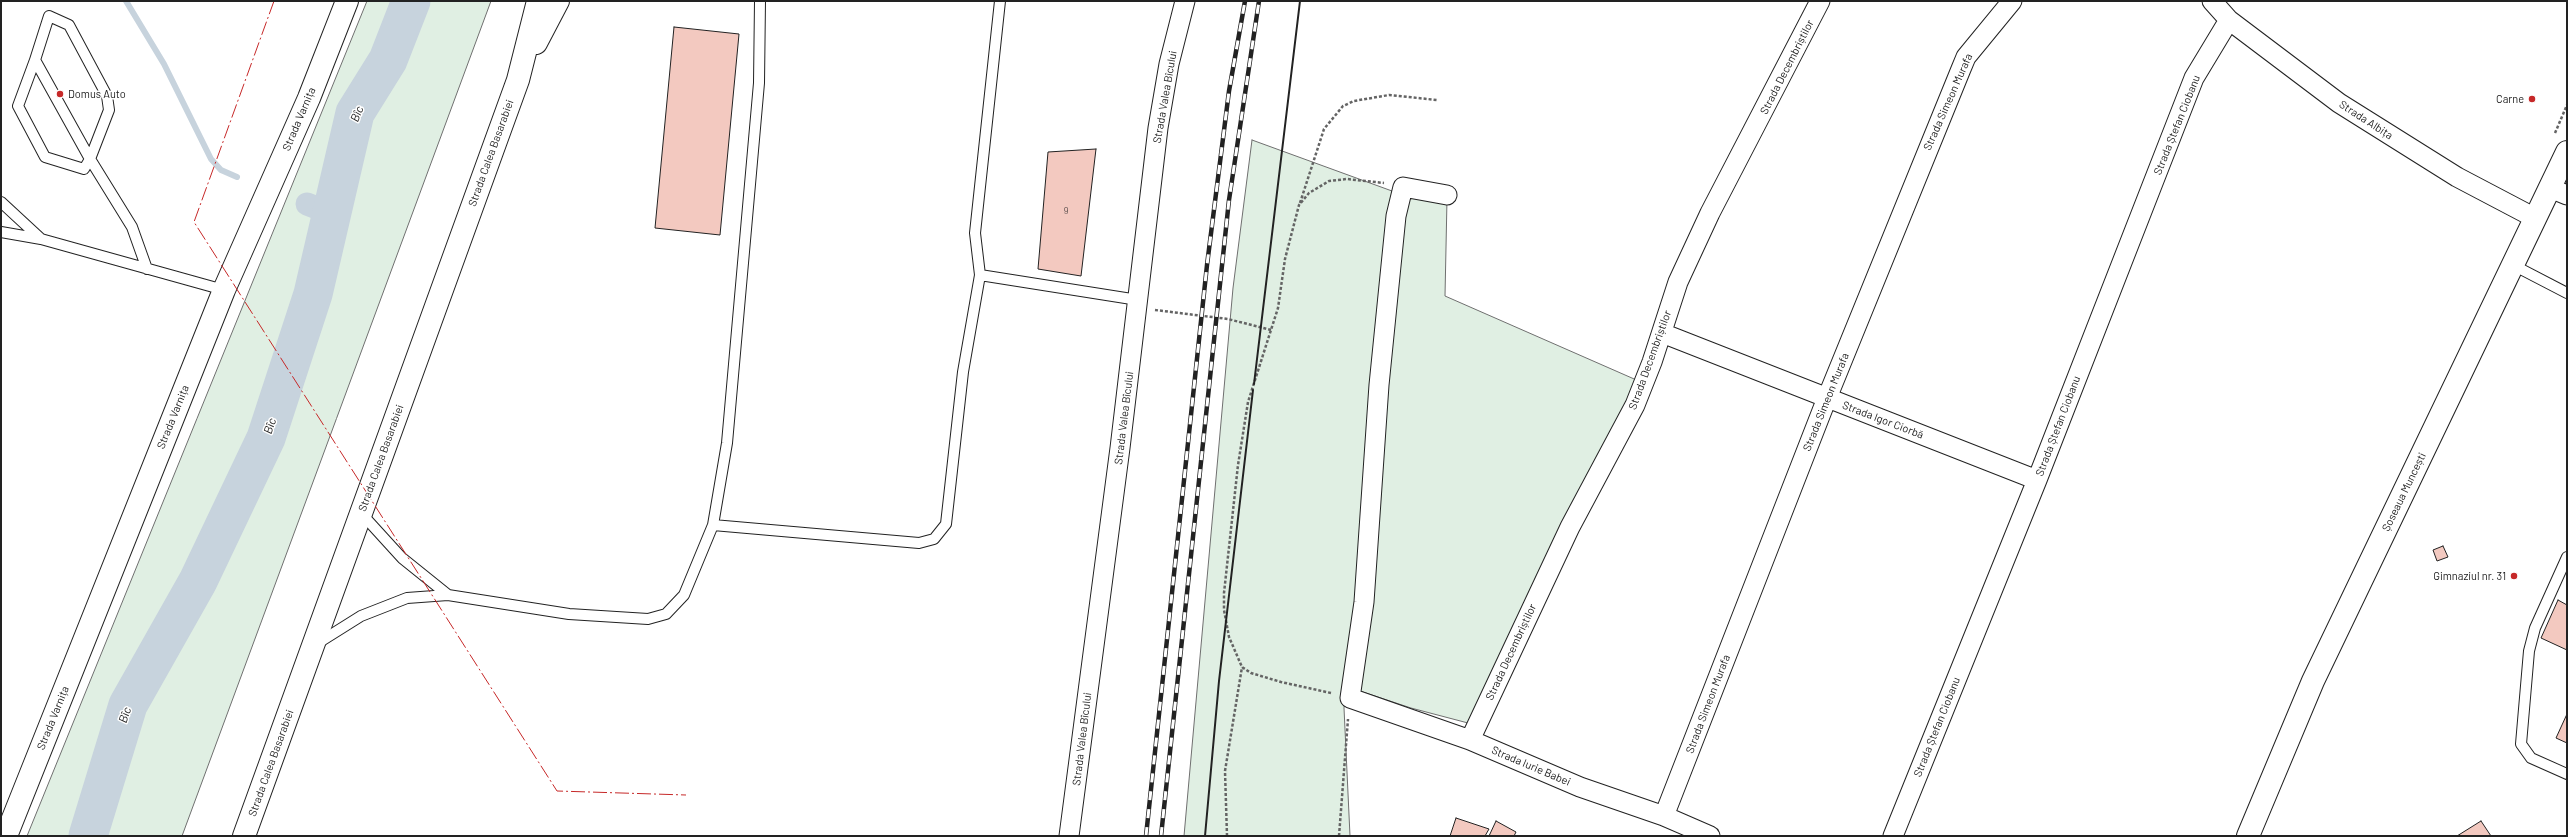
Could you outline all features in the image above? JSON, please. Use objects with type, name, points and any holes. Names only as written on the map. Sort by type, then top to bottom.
[{"type":"main road","name":"Strada Varnița","points":[[6,836],[224,290],[309,98],[347,1]]},
{"type":"main road","name":"Strada Calea Basarabiei","points":[[244,836],[518,80],[538,1]]},
{"type":"main road","name":"Strada Calea Basarabiei","points":[[518,80],[558,1]]},
{"type":"main road","name":"Șoseaua Muncești","points":[[2248,836],[2263,796],[2313,681],[2535,218],[2559,191],[2560,145]]},
{"type":"street","name":"Strada Valea Bîcului","points":[[1069,836],[1158,128],[1169,64],[1185,1]]},
{"type":"street","name":"Strada Decembriștilor","points":[[1470,740],[1570,527],[1635,405],[1662,333],[1678,282],[1707,220],[1820,1]]},
{"type":"street","name":"Strada Simeon Murafa","points":[[1664,816],[1827,398],[1966,57],[2012,1]]},
{"type":"street","name":"Strada Albița","points":[[2212,1],[2229,20],[2338,102],[2457,177],[2535,218]]},
{"type":"street","name":"Strada Ștefan Ciobanu","points":[[1894,836],[2037,480],[2194,78],[2229,20]]},
{"type":"street","points":[[1350,698],[1370,537],[1379,385],[1396,216],[1403,187],[1447,194]]},
{"type":"street","name":"Strada Igor Ciorbă","points":[[1662,333],[2037,480]]},
{"type":"street","name":"Strada Iurie Babei","points":[[1350,698],[1470,740],[1574,784],[1664,816],[1710,836]]},
{"type":"lane","points":[[313,646],[361,616],[407,598],[448,595],[569,614],[648,619],[666,614],[684,595],[713,525],[727,443],[759,83],[760,1]]},
{"type":"lane","points":[[713,525],[919,543],[934,539],[946,524],[963,372],[980,275],[975,233],[1000,1]]},
{"type":"lane","points":[[49,16],[69,25],[107,96],[109,110],[90,159],[84,169],[45,157],[18,106],[35,60],[49,16]]},
{"type":"lane","points":[[35,60],[90,159],[132,227],[147,269]]},
{"type":"lane","points":[[1,202],[41,239]]},
{"type":"lane","points":[[1,232],[41,239],[224,290]]},
{"type":"lane","points":[[2513,265],[2567,293]]},
{"type":"lane","points":[[980,275],[1137,303]]},
{"type":"lane","points":[[361,513],[402,558],[448,595]]},
{"type":"lane","points":[[2567,557],[2535,628],[2529,651],[2521,744],[2531,758],[2567,774]]},
{"type":"path","points":[[1226,836],[1226,771],[1242,667],[1229,637],[1224,610],[1224,593],[1238,464],[1248,402],[1278,308],[1292,230],[1299,205],[1324,129],[1343,106],[1354,101],[1389,95],[1437,100]]},
{"type":"path","points":[[2560,145],[2567,105]]},
{"type":"path","points":[[1299,205],[1309,193],[1329,181],[1368,179],[1403,187]]},
{"type":"path","points":[[1137,303],[1193,316],[1228,319],[1271,330]]},
{"type":"path","points":[[1242,667],[1251,673],[1281,682],[1350,698],[1339,836]]},
{"type":"green space","points":[[367,1],[491,1],[182,836],[27,836]]},
{"type":"green space","points":[[1252,140],[1392,191],[1368,480],[1344,708],[1350,836],[1184,836],[1233,288]]},
{"type":"green space","points":[[1413,196],[1447,199],[1445,296],[1641,382],[1468,723],[1411,708],[1357,690],[1385,358],[1407,199]]},
{"type":"building","points":[[674,27],[739,34],[720,235],[655,228]]},
{"type":"building","points":[[1096,149],[1081,276],[1038,269],[1048,152]]},
{"type":"building","points":[[2443,546],[2448,557],[2437,561],[2433,550]]},
{"type":"building","points":[[2558,600],[2567,605],[2567,650],[2541,638]]},
{"type":"building","points":[[2567,714],[2567,743],[2556,738]]},
{"type":"building","points":[[1456,818],[1489,829],[1485,836],[1450,836]]},
{"type":"building","points":[[1496,821],[1516,832],[1514,836],[1489,836]]},
{"type":"building","points":[[2481,821],[2491,836],[2457,836]]},
{"type":"waterway","points":[[126,1],[164,64],[211,159],[221,170],[237,177]]},
{"type":"waterway","name":"Bîc","points":[[88,836],[128,705],[198,581],[266,438],[313,294],[355,113],[388,60],[411,1]]},
{"type":"waterway","points":[[307,204],[330,213]]},
{"type":"railway","points":[[1146,836],[1207,265],[1229,91],[1245,1]]},
{"type":"railway","points":[[1161,836],[1229,200],[1259,1]]},
{"type":"wall","points":[[1254,384],[1300,1]]},
{"type":"wall","points":[[1205,836],[1219,681],[1253,390]]},
{"type":"power","points":[[274,1],[194,222],[557,791],[686,795]]},
{"type":"place","name":"Domus Auto","points":[[60,94]]},
{"type":"place","name":"Carne","points":[[2532,99]]},
{"type":"place","name":"Gimnaziul nr. 31","points":[[2514,576]]}]
